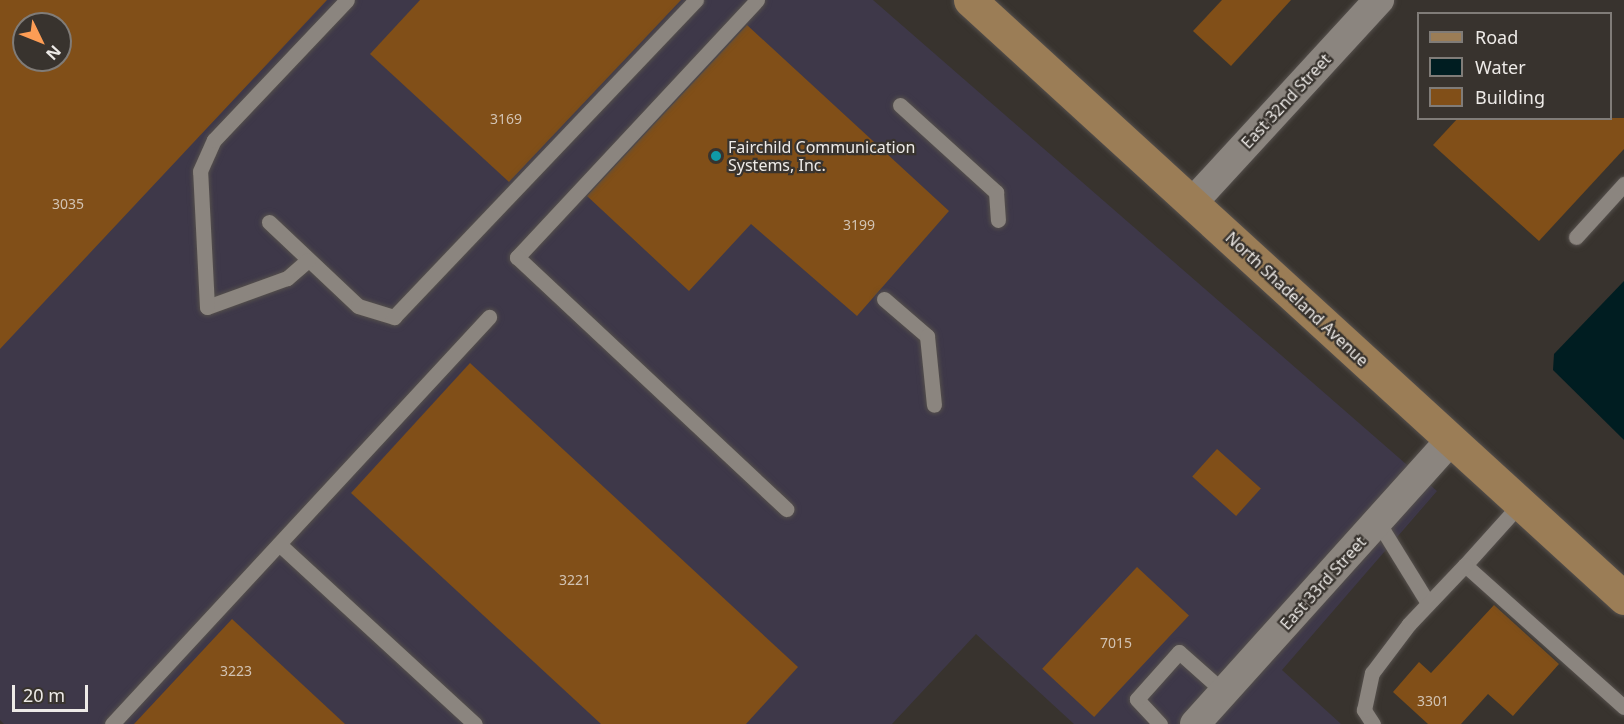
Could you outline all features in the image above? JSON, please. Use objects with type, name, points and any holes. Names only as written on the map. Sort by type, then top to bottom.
[{"type":"main road","name":"North Shadeland Avenue","points":[[970,0],[1624,598]]},
{"type":"street","name":"East 32nd Street","points":[[1193,202],[1379,0]]},
{"type":"street","name":"East 33rd Street","points":[[1195,724],[1450,441]]},
{"type":"lane","points":[[308,260],[287,278],[207,307],[200,171],[214,141],[347,0]]},
{"type":"lane","points":[[269,222],[358,306],[394,317],[696,0]]},
{"type":"lane","points":[[757,0],[517,257],[786,508]]},
{"type":"lane","points":[[900,105],[996,192],[999,220]]},
{"type":"lane","points":[[1576,237],[1624,184]]},
{"type":"lane","points":[[884,299],[927,336],[934,405]]},
{"type":"lane","points":[[112,724],[489,317]]},
{"type":"lane","points":[[1372,724],[1364,710],[1372,673],[1428,603],[1520,504]]},
{"type":"lane","points":[[1378,522],[1428,603]]},
{"type":"lane","points":[[279,544],[475,724]]},
{"type":"lane","points":[[1465,565],[1624,707]]},
{"type":"lane","points":[[1160,724],[1137,699],[1179,651],[1224,692]]},
{"type":"shaded area","points":[[0,0],[873,0],[1437,491],[1282,670],[1341,724],[1074,724],[976,634],[892,724],[4,724],[0,720]]},
{"type":"water","points":[[1624,281],[1624,440],[1553,370],[1554,354]]},
{"type":"building","points":[[0,0],[327,0],[0,349]]},
{"type":"building","points":[[420,0],[681,0],[509,182],[370,54]]},
{"type":"building","points":[[1222,0],[1291,0],[1231,66],[1193,31]]},
{"type":"building","name":"Fairchild Communication Systems, Inc.","points":[[747,25],[949,211],[857,316],[751,224],[689,291],[587,196]]},
{"type":"building","points":[[1612,118],[1624,118],[1624,149],[1539,241],[1433,145],[1456,120],[1612,120]]},
{"type":"building","points":[[470,363],[798,667],[746,724],[601,724],[351,493]]},
{"type":"building","points":[[1217,449],[1261,488],[1236,516],[1192,476]]},
{"type":"building","points":[[1137,567],[1189,615],[1094,717],[1042,669]]},
{"type":"building","points":[[1494,605],[1559,664],[1513,716],[1488,694],[1461,724],[1428,724],[1393,692],[1419,662],[1431,673]]},
{"type":"building","points":[[232,619],[345,724],[134,724]]},
{"type":"place","name":"Fairchild Communication Systems, Inc.","points":[[716,156]]}]
